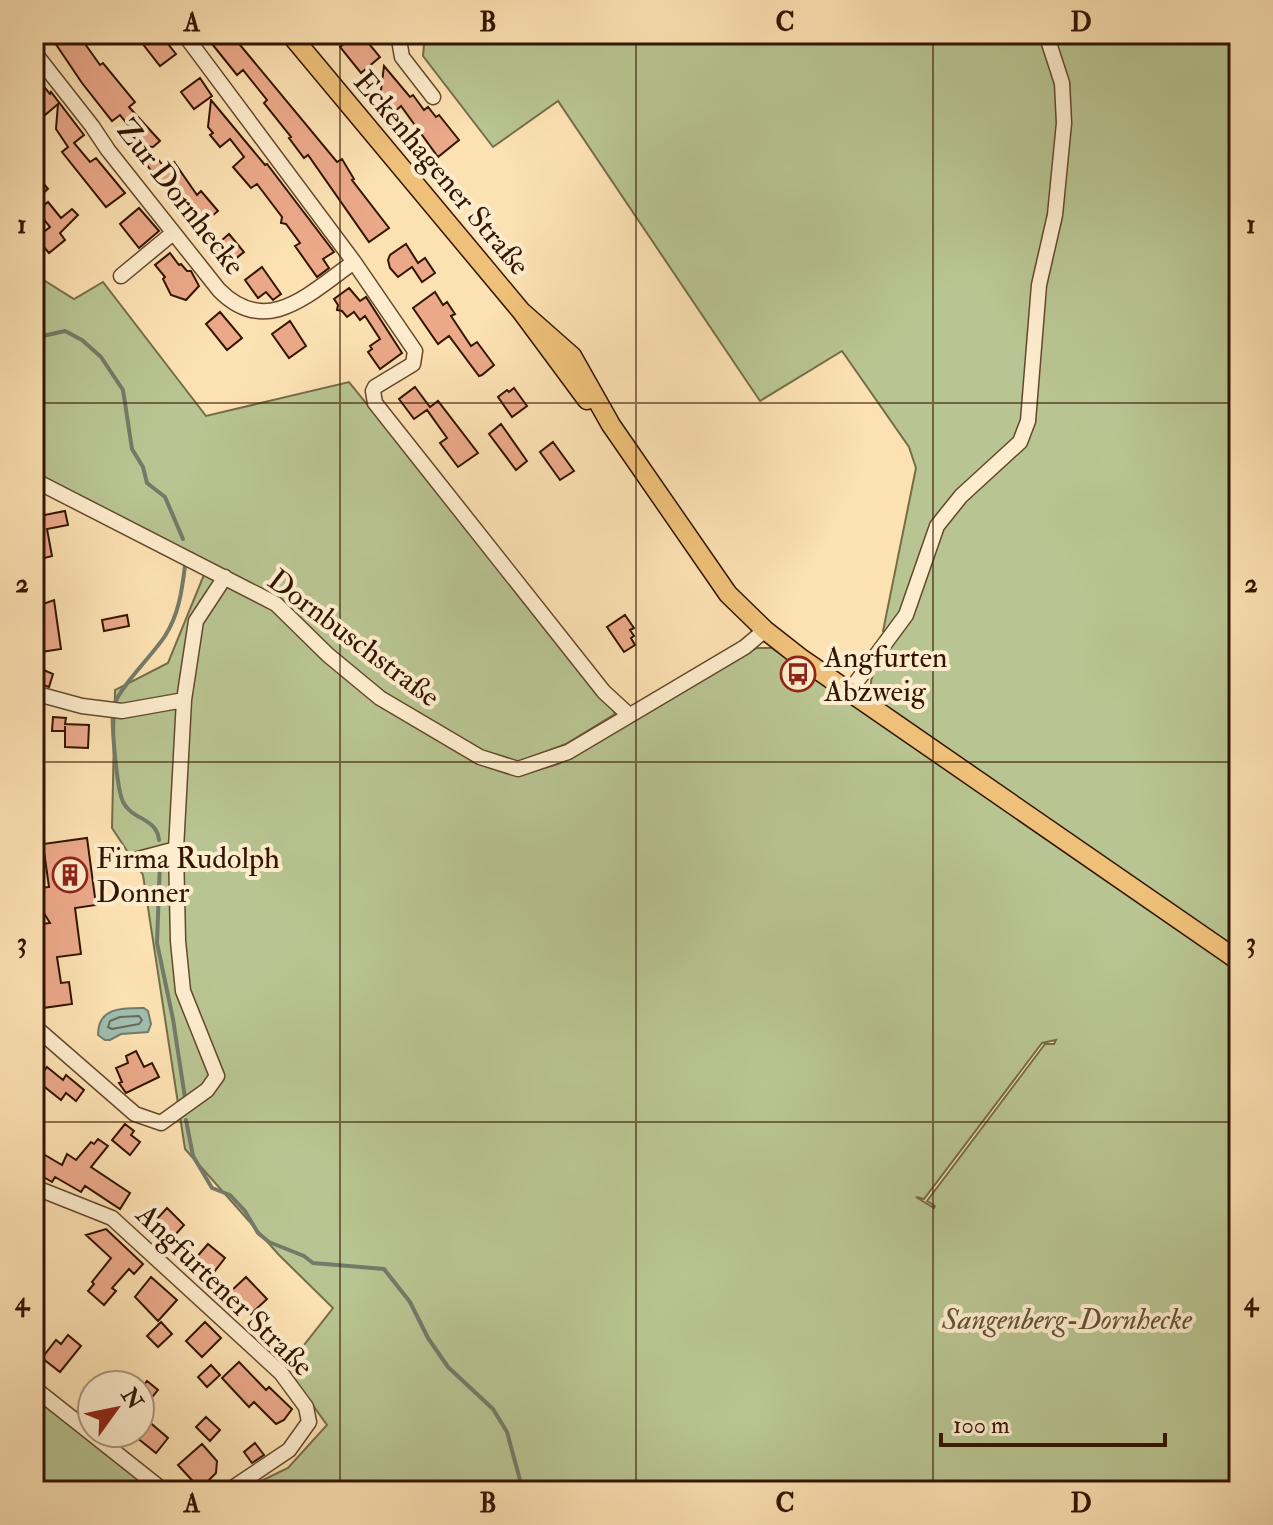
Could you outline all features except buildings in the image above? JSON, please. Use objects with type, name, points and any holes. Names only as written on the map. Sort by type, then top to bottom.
[{"type":"main road","name":"Eckenhagener Straße","points":[[290,34],[521,311],[572,356],[611,425],[728,594],[765,630],[849,692],[1239,961]]},
{"type":"street","points":[[184,34],[354,262],[412,346],[416,355],[413,364],[375,387],[375,403],[604,692],[629,715]]},
{"type":"street","points":[[398,34],[402,57],[433,97]]},
{"type":"street","points":[[849,692],[906,615],[937,526],[961,496],[1020,442],[1028,421],[1039,285],[1055,215],[1064,123],[1062,83],[1046,34]]},
{"type":"street","name":"Zur Dornhecke","points":[[34,52],[173,233],[224,295],[240,306],[261,313],[289,306],[354,262]]},
{"type":"street","points":[[121,276],[173,233]]},
{"type":"street","name":"Dornbuschstraße","points":[[34,480],[276,604],[328,655],[380,698],[480,757],[518,769],[568,752],[745,647],[765,630]]},
{"type":"street","points":[[34,1026],[135,1114],[161,1123],[207,1090],[217,1076],[183,991],[178,941],[176,849],[184,700],[196,621],[225,577]]},
{"type":"street","points":[[34,693],[82,706],[122,711],[184,700]]},
{"type":"street","points":[[138,859],[176,849]]},
{"type":"street","name":"Angfurtener Straße","points":[[34,1187],[112,1218],[281,1373],[306,1407],[309,1422],[289,1450],[228,1491]]},
{"type":"street","points":[[34,1388],[164,1491]]},
{"type":"green space","points":[[425,34],[1239,34],[1239,953],[872,696],[873,674],[893,639],[883,631],[916,468],[909,447],[842,351],[760,401],[558,101],[493,147],[423,56]]},
{"type":"green space","name":"Sangenberg-Dornhecke","points":[[34,274],[74,299],[103,282],[206,416],[349,382],[610,703],[615,714],[566,744],[496,770],[531,772],[558,764],[743,654],[757,648],[772,648],[1239,970],[1239,1491],[240,1491],[288,1468],[327,1425],[286,1368],[333,1308],[279,1255],[185,1149],[143,875],[112,828],[115,690],[168,663],[208,565],[34,475]],"holes":[[[1056,1040],[1054,1044],[1045,1044],[927,1201],[934,1208],[916,1197],[924,1199],[1042,1043]]]},
{"type":"green space","points":[[34,1398],[76,1429],[76,1449],[102,1449],[153,1491],[34,1491]]},
{"type":"water","points":[[144,1008],[148,1011],[151,1024],[148,1032],[121,1034],[110,1040],[98,1035],[102,1019],[107,1014],[120,1009]]},
{"type":"waterway","points":[[34,338],[65,331],[82,340],[101,357],[123,390],[132,449],[143,467],[147,483],[165,497],[183,539]]},
{"type":"waterway","points":[[159,840],[154,827],[123,802],[116,769],[113,712],[123,689],[170,628],[179,602],[185,566]]},
{"type":"waterway","points":[[160,861],[157,943],[185,1098]]},
{"type":"waterway","points":[[186,1120],[193,1156],[212,1188],[230,1195],[245,1211],[258,1233],[269,1242],[304,1256],[313,1263],[384,1269],[410,1302],[428,1338],[448,1367],[493,1409],[507,1432],[523,1491]]},
{"type":"place","name":"Angfurten Abzweig","points":[[798,674]]},
{"type":"place","name":"Firma Rudolph Donner","points":[[70,875]]}]
